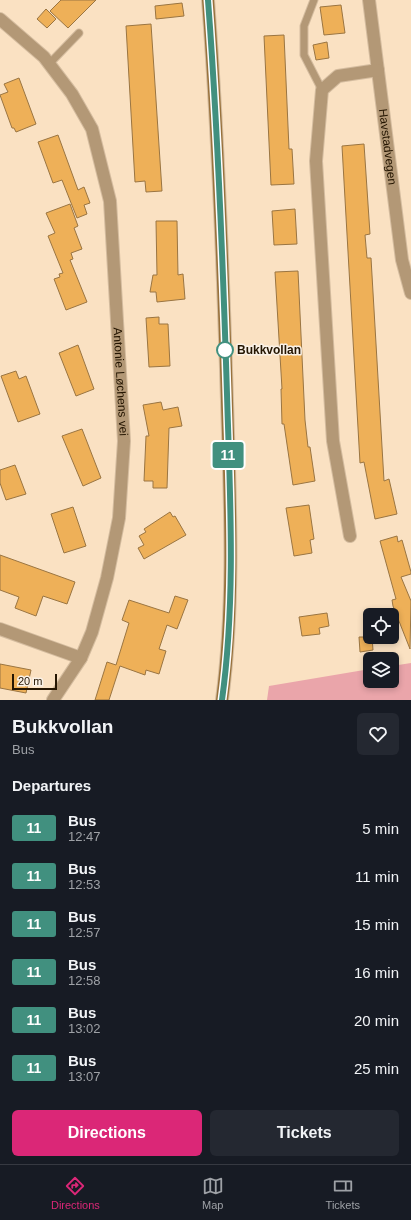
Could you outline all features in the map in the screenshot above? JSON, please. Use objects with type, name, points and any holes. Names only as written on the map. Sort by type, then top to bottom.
[{"type":"street","points":[[208,0],[223,284],[232,563],[228,660],[222,700]]},
{"type":"street","name":"Havstadvegen","points":[[369,0],[402,260],[411,293]]},
{"type":"street","name":"Antonie Løchens vei","points":[[0,18],[44,57],[72,94],[92,129],[110,202],[124,441],[119,518],[107,578],[92,632],[81,658],[53,700]]},
{"type":"street","points":[[350,536],[332,425],[316,161],[322,90],[338,76],[378,70]]},
{"type":"street","points":[[0,629],[81,658]]},
{"type":"lane","points":[[314,0],[304,26],[304,55],[322,90]]},
{"type":"lane","points":[[49,64],[79,33]]},
{"type":"shaded area","points":[[411,663],[411,700],[267,700],[269,686],[363,670],[363,688],[399,688],[399,665]]},
{"type":"building","points":[[61,0],[96,0],[68,28],[50,11]]},
{"type":"building","points":[[182,3],[184,16],[156,19],[155,6]]},
{"type":"building","points":[[341,5],[345,33],[324,35],[320,7]]},
{"type":"building","points":[[46,9],[56,19],[47,28],[37,19]]},
{"type":"building","points":[[151,24],[162,191],[146,192],[145,181],[135,182],[126,26]]},
{"type":"building","points":[[284,35],[289,149],[292,149],[294,184],[271,185],[264,36]]},
{"type":"building","points":[[327,42],[329,58],[316,60],[313,45]]},
{"type":"building","points":[[19,78],[36,124],[16,132],[14,128],[12,128],[0,95],[8,92],[4,84]]},
{"type":"building","points":[[58,135],[78,190],[84,187],[90,203],[84,205],[87,214],[77,218],[62,180],[53,183],[38,142]]},
{"type":"building","points":[[364,144],[370,234],[365,235],[367,258],[371,258],[384,481],[389,479],[397,514],[375,519],[364,462],[360,463],[342,146]]},
{"type":"building","points":[[70,204],[78,226],[74,228],[82,249],[71,253],[73,259],[70,260],[87,302],[66,310],[54,279],[60,277],[59,274],[63,273],[48,236],[55,233],[46,213]]},
{"type":"building","points":[[295,209],[297,244],[274,245],[272,211]]},
{"type":"building","points":[[156,221],[177,221],[178,275],[183,274],[185,299],[157,302],[156,292],[150,292],[153,275],[157,275]]},
{"type":"building","points":[[298,271],[305,420],[308,447],[310,447],[315,481],[293,485],[284,424],[282,424],[282,389],[275,272]]},
{"type":"building","points":[[159,317],[159,324],[168,324],[170,366],[149,367],[146,318]]},
{"type":"building","points":[[78,345],[94,389],[76,396],[59,353]]},
{"type":"building","points":[[16,371],[19,379],[26,376],[40,414],[18,422],[1,376]]},
{"type":"building","points":[[161,402],[163,410],[178,407],[182,426],[169,428],[167,488],[153,488],[153,481],[144,481],[146,436],[149,436],[143,405]]},
{"type":"building","points":[[82,429],[101,478],[83,486],[62,436]]},
{"type":"building","points":[[15,465],[26,494],[6,500],[0,483],[0,470]]},
{"type":"building","points":[[309,505],[314,539],[310,540],[312,553],[294,556],[286,508]]},
{"type":"building","points":[[73,507],[86,546],[64,553],[51,514]]},
{"type":"building","points":[[170,512],[173,517],[175,516],[186,535],[144,559],[138,548],[144,545],[139,536],[146,532],[144,529]]},
{"type":"building","points":[[397,536],[398,542],[402,540],[411,572],[411,574],[401,577],[411,601],[410,649],[399,621],[399,608],[394,608],[393,606],[392,600],[396,599],[380,541]]},
{"type":"building","points":[[0,555],[75,582],[67,604],[43,596],[36,616],[15,608],[19,597],[0,590]]},
{"type":"building","points":[[175,596],[188,600],[177,629],[167,625],[159,649],[166,651],[159,674],[146,670],[145,675],[120,666],[109,700],[95,700],[107,662],[116,665],[129,623],[122,620],[129,600],[169,613]]},
{"type":"building","points":[[327,613],[329,626],[319,628],[320,634],[302,636],[299,617]]},
{"type":"building","points":[[359,637],[363,637],[363,644],[373,644],[373,650],[360,652]]},
{"type":"building","points":[[0,664],[31,670],[26,693],[0,688]]},
{"type":"bus line","name":"11","points":[[208,0],[223,284],[232,563],[228,660],[222,700]]},
{"type":"place","name":"Bukkvollan","points":[[225,350]]}]
